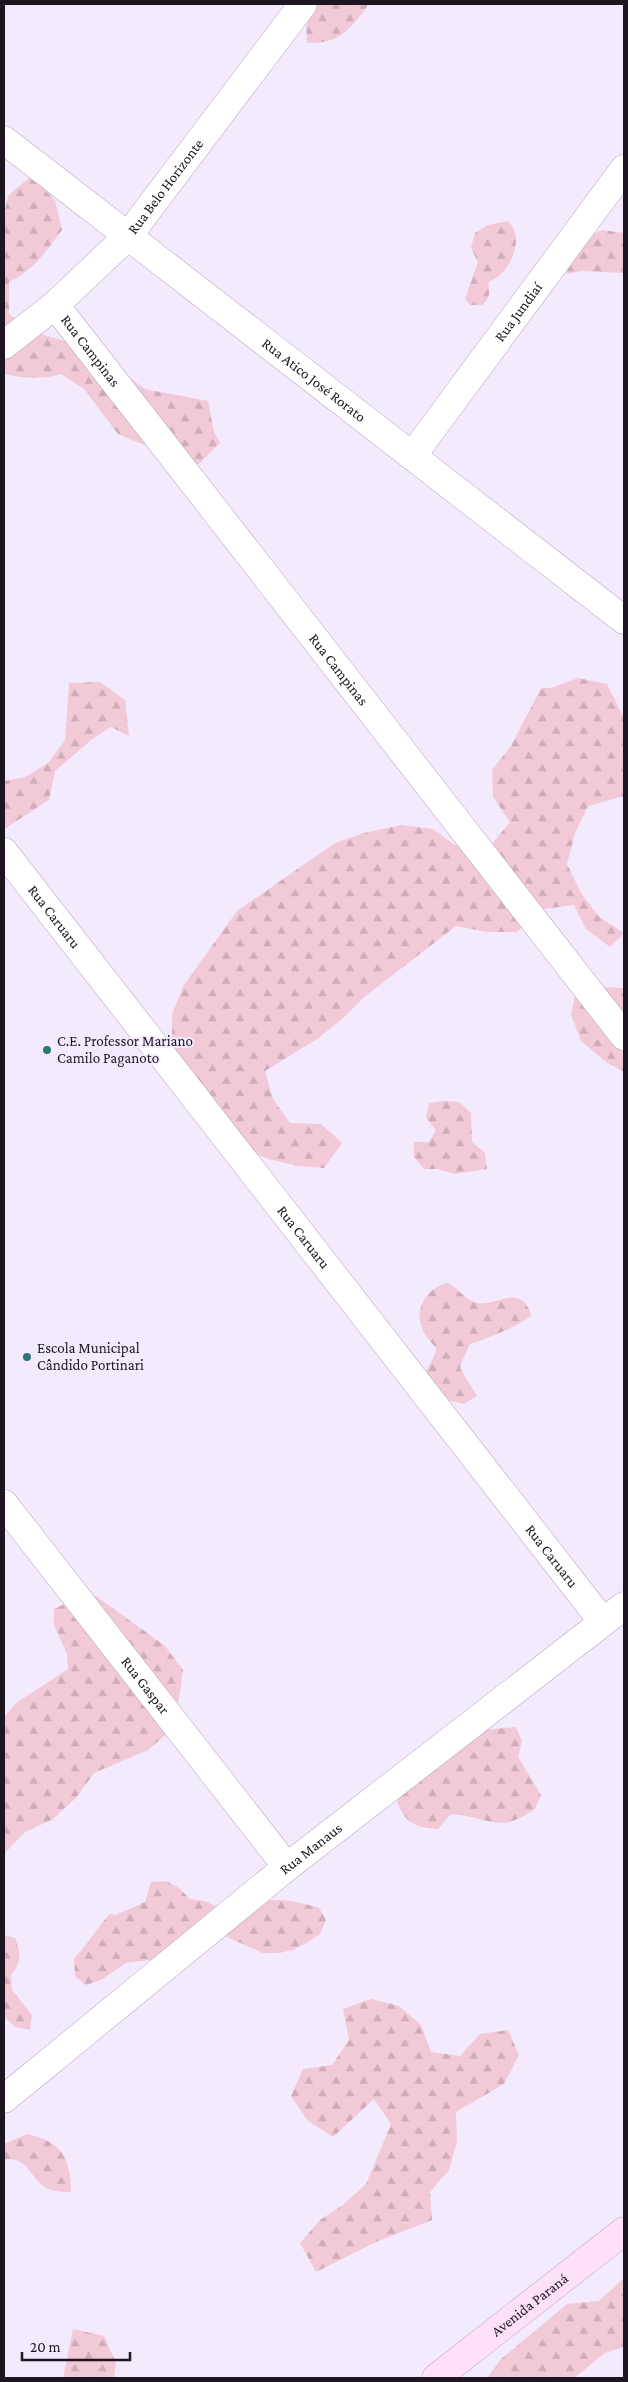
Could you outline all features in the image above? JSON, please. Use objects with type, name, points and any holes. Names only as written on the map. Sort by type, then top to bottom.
[{"type":"main road","name":"Avenida Paraná","points":[[436,2378],[624,2231]]},
{"type":"street","name":"Rua Belo Horizonte","points":[[4,345],[55,305],[128,236],[303,4]]},
{"type":"street","name":"Rua Atico José Rorato","points":[[4,140],[624,620]]},
{"type":"street","name":"Rua Jundiaí","points":[[412,456],[620,185]]},
{"type":"street","name":"Rua Campinas","points":[[55,305],[624,1036]]},
{"type":"street","name":"Rua Caruaru","points":[[4,852],[603,1622]]},
{"type":"street","name":"Rua Gaspar","points":[[4,1504],[287,1867]]},
{"type":"street","name":"Rua Manaus","points":[[4,2099],[287,1867],[624,1606]]},
{"type":"green space","points":[[314,4],[369,4],[350,28],[337,38],[319,43],[307,43],[306,28]]},
{"type":"green space","points":[[31,176],[55,200],[62,230],[45,253],[32,266],[9,282],[9,314],[36,333],[99,350],[120,371],[145,389],[208,401],[214,432],[220,443],[199,464],[168,464],[147,446],[118,434],[84,389],[61,374],[32,378],[4,374],[4,215],[8,196]]},
{"type":"green space","points":[[507,221],[512,226],[516,240],[510,262],[501,274],[488,283],[489,295],[487,300],[482,305],[470,305],[465,299],[478,262],[471,248],[475,233],[488,225]]},
{"type":"green space","points":[[602,230],[624,233],[624,273],[581,271],[567,274],[569,257],[589,236]]},
{"type":"green space","points":[[578,678],[607,684],[624,718],[624,796],[588,806],[575,833],[567,864],[581,893],[599,917],[624,933],[610,947],[586,929],[574,905],[544,909],[517,932],[487,932],[456,926],[363,998],[341,1020],[317,1039],[265,1071],[273,1099],[290,1123],[321,1124],[342,1143],[324,1168],[298,1166],[269,1159],[240,1148],[183,1071],[172,1043],[172,1014],[184,985],[237,911],[335,843],[364,833],[401,825],[433,829],[458,847],[492,844],[510,822],[493,797],[492,770],[511,746],[541,688],[551,688]]},
{"type":"green space","points":[[100,682],[125,700],[129,736],[111,727],[91,740],[55,771],[49,800],[4,829],[4,781],[25,777],[48,763],[65,740],[69,683]]},
{"type":"green space","points":[[577,986],[624,988],[624,1072],[606,1062],[581,1041],[571,1014]]},
{"type":"green space","points":[[459,1102],[471,1113],[472,1142],[485,1153],[487,1169],[454,1174],[437,1169],[424,1169],[414,1157],[414,1142],[429,1142],[436,1130],[426,1118],[429,1103]]},
{"type":"green space","points":[[448,1283],[469,1300],[477,1303],[507,1298],[521,1300],[527,1305],[531,1315],[512,1328],[470,1344],[460,1368],[477,1396],[464,1404],[443,1399],[424,1377],[436,1348],[422,1328],[420,1321],[421,1306],[428,1294],[441,1285]]},
{"type":"green space","points":[[81,1596],[96,1596],[165,1646],[183,1670],[179,1699],[170,1731],[148,1750],[94,1773],[76,1798],[53,1819],[25,1832],[4,1854],[4,1717],[16,1703],[68,1669],[67,1654],[54,1625],[54,1609]]},
{"type":"green space","points":[[516,1727],[522,1741],[518,1757],[541,1795],[535,1809],[516,1820],[503,1823],[451,1814],[438,1829],[415,1825],[406,1818],[395,1797],[483,1730]]},
{"type":"green space","points":[[166,1881],[179,1888],[190,1899],[205,1901],[219,1908],[258,1901],[292,1901],[319,1908],[326,1920],[320,1934],[293,1950],[263,1953],[220,1934],[158,1959],[126,1963],[101,1980],[86,1985],[75,1976],[74,1958],[110,1914],[116,1915],[145,1902],[151,1882]]},
{"type":"green space","points":[[4,1935],[15,1938],[18,1948],[19,1962],[11,1975],[12,1990],[32,2015],[30,2030],[15,2027],[4,2017]]},
{"type":"green space","points":[[371,1999],[399,2006],[421,2025],[431,2052],[460,2056],[480,2034],[508,2030],[519,2055],[504,2084],[456,2112],[457,2141],[449,2170],[430,2192],[432,2220],[376,2242],[316,2272],[300,2243],[320,2220],[344,2204],[366,2184],[391,2124],[374,2099],[333,2137],[308,2121],[291,2096],[303,2069],[332,2065],[349,2040],[343,2009]]},
{"type":"green space","points":[[27,2134],[48,2141],[62,2153],[69,2170],[71,2192],[59,2192],[48,2189],[21,2162],[11,2159],[4,2160],[4,2144]]},
{"type":"green space","points":[[624,2278],[624,2347],[605,2353],[574,2378],[487,2378],[501,2359],[567,2304],[599,2301]]},
{"type":"green space","points":[[73,2329],[104,2336],[116,2363],[114,2378],[63,2378]]},
{"type":"place","name":"C.E. Professor Mariano Camilo Paganoto","points":[[47,1050]]},
{"type":"place","name":"Escola Municipal Cândido Portinari","points":[[27,1357]]}]
